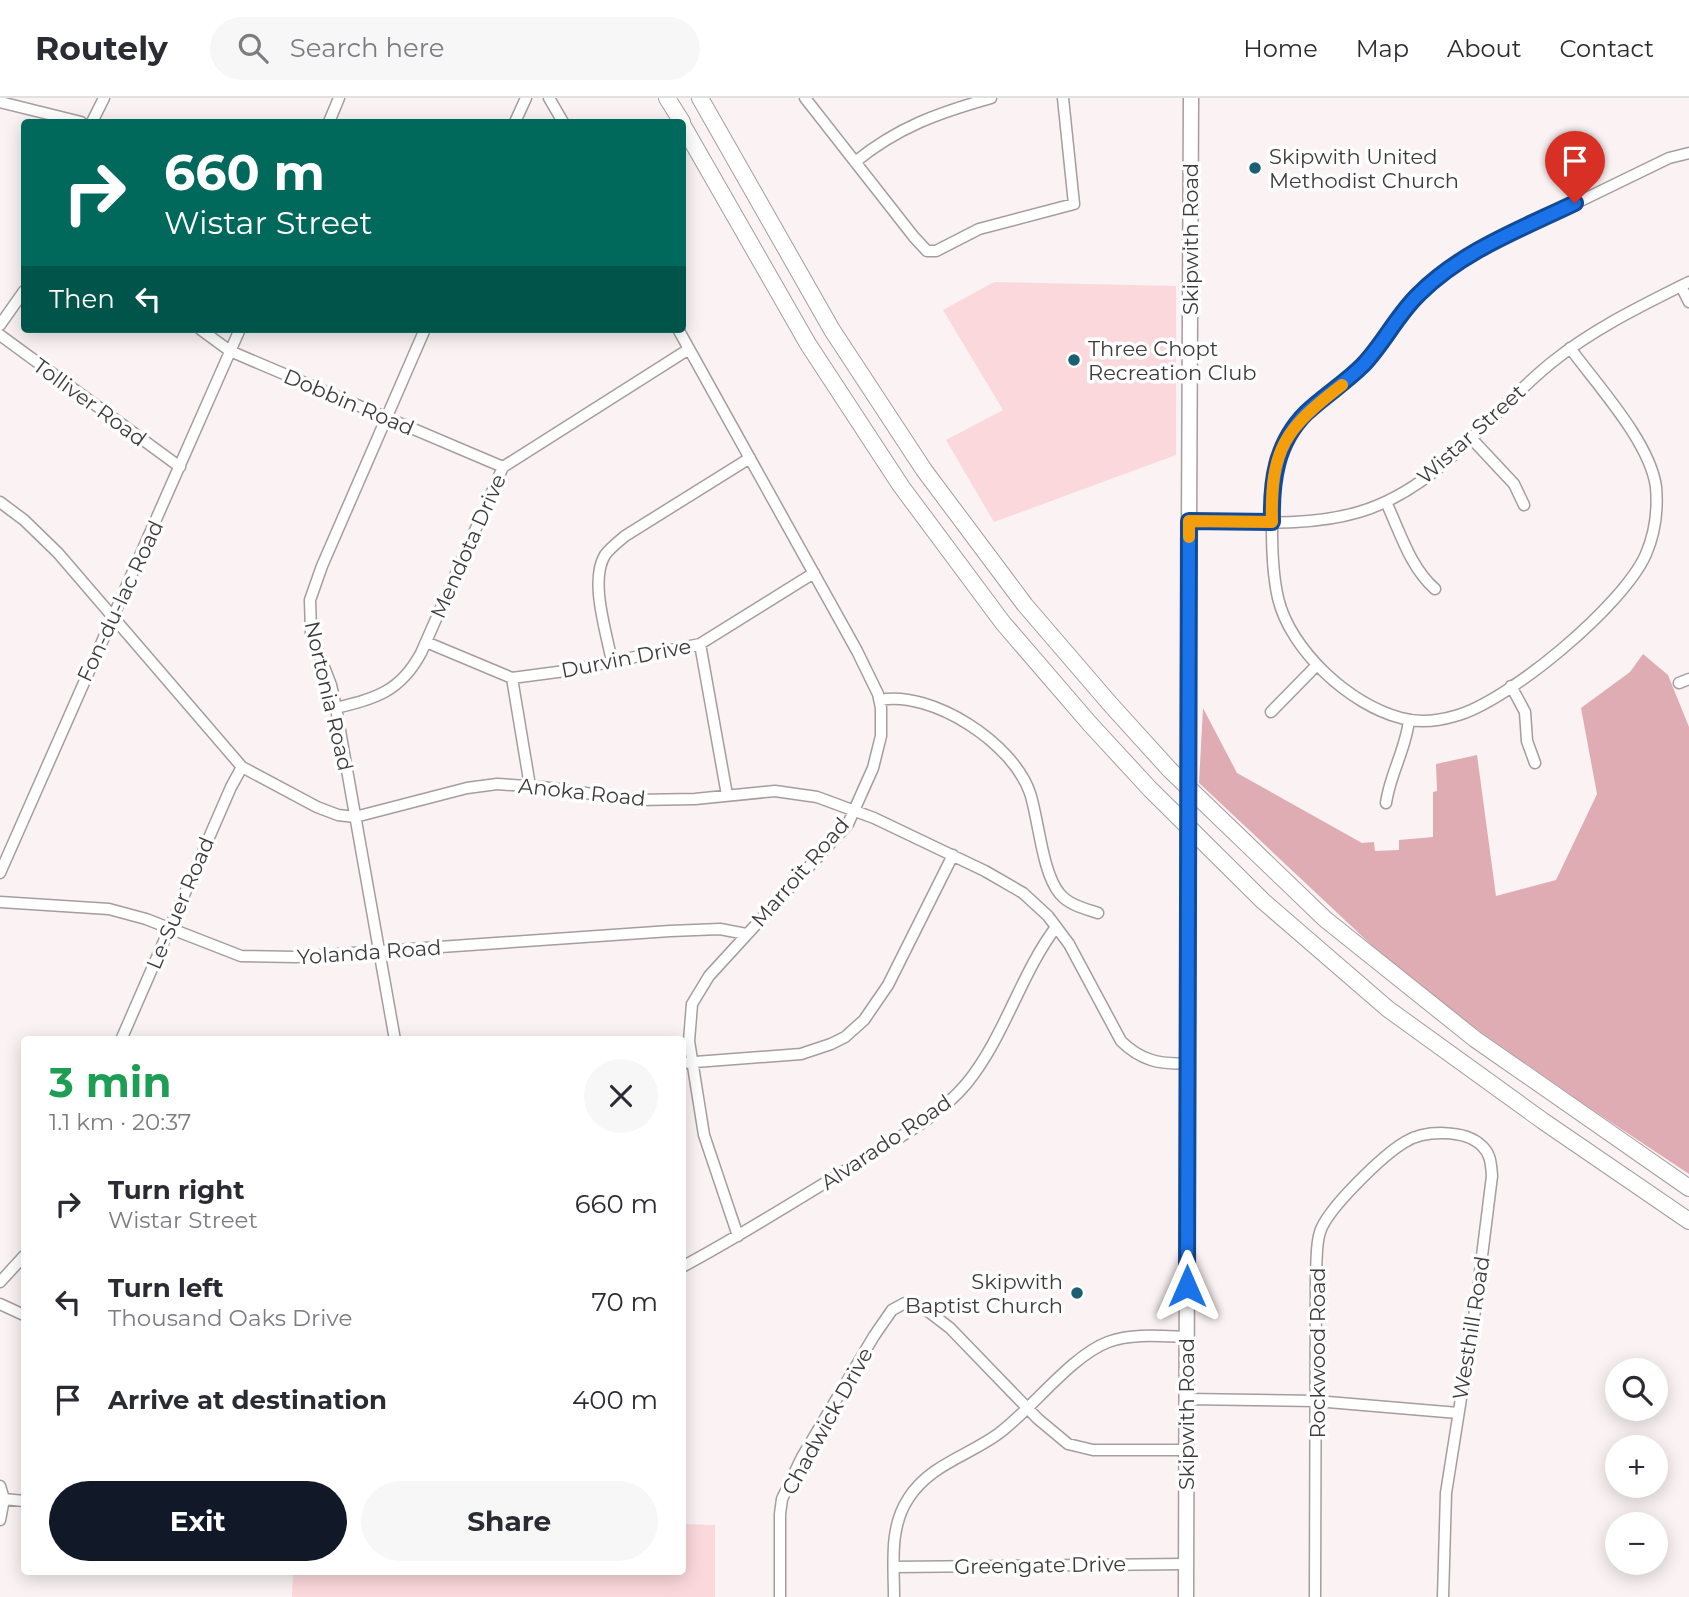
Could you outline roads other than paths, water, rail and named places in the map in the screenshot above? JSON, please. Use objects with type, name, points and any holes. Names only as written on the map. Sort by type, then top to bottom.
[{"type":"highway","points":[[667,98],[680,119]]},
{"type":"highway","points":[[700,98],[832,330],[924,470],[1025,605],[1111,705],[1170,770],[1325,919],[1475,1039],[1689,1188]]},
{"type":"highway","points":[[686,130],[808,344],[901,486],[1003,622],[1090,724],[1150,789],[1263,901],[1388,1009],[1543,1121],[1689,1221]]},
{"type":"main road","name":"Skipwith Road","points":[[1186,1597],[1191,98]]},
{"type":"street","points":[[94,119],[104,98]]},
{"type":"street","points":[[330,119],[339,98]]},
{"type":"street","points":[[516,119],[526,98]]},
{"type":"street","points":[[549,98],[561,119]]},
{"type":"street","points":[[805,98],[923,248],[936,251],[979,229],[1074,204],[1063,98]]},
{"type":"street","points":[[855,162],[877,145],[916,122],[991,98]]},
{"type":"street","points":[[0,102],[69,119]]},
{"type":"street","points":[[1570,348],[1647,457],[1656,489],[1657,509],[1654,531],[1642,562],[1608,605],[1559,652],[1475,708],[1437,720],[1409,720],[1373,708],[1317,665],[1291,632],[1279,602],[1273,576],[1273,484],[1277,462],[1289,435],[1307,412],[1364,364],[1408,306],[1434,279],[1458,261],[1669,158],[1689,153]]},
{"type":"street","points":[[1685,284],[1689,302]]},
{"type":"street","name":"Wistar Street","points":[[1189,521],[1302,522],[1338,518],[1386,502],[1431,474],[1570,348],[1603,326],[1685,284]]},
{"type":"street","points":[[0,325],[21,295]]},
{"type":"street","name":"Dobbin Road","points":[[205,333],[230,351],[503,467]]},
{"type":"street","name":"Fon-du-lac Road","points":[[0,873],[238,333]]},
{"type":"street","name":"Nortonia Road","points":[[394,1036],[336,708],[331,685],[311,633],[310,600],[322,566],[423,333]]},
{"type":"street","name":"Marroit Road","points":[[680,333],[871,676],[880,700],[881,736],[878,754],[848,824],[709,976],[692,1004],[687,1063],[704,1135],[738,1236]]},
{"type":"street","name":"Tolliver Road","points":[[0,335],[180,467]]},
{"type":"street","name":"Mendota Drive","points":[[336,708],[374,698],[395,687],[408,674],[426,642],[503,467],[689,349]]},
{"type":"street","points":[[1471,438],[1514,484],[1524,505]]},
{"type":"street","points":[[612,662],[598,582],[607,552],[625,536],[750,458]]},
{"type":"street","name":"Anoka Road","points":[[0,502],[42,536],[242,767],[317,807],[338,815],[355,817],[467,788],[497,784],[636,800],[775,792],[804,794],[853,810],[953,855],[1023,893],[1069,944],[1121,1041],[1148,1060],[1187,1063]]},
{"type":"street","points":[[1386,502],[1416,567],[1434,589]]},
{"type":"street","name":"Durvin Drive","points":[[512,678],[700,644],[814,573]]},
{"type":"street","points":[[426,642],[512,678],[530,786]]},
{"type":"street","points":[[700,644],[727,795]]},
{"type":"street","points":[[1271,712],[1317,665]]},
{"type":"street","points":[[1511,685],[1525,712],[1527,741],[1535,763]]},
{"type":"street","points":[[880,700],[902,699],[942,709],[977,732],[1012,761],[1030,793],[1054,886],[1067,901],[1098,913]]},
{"type":"street","points":[[1386,803],[1391,778],[1407,739],[1409,720]]},
{"type":"street","name":"Le-Suer Road","points":[[123,1036],[242,767]]},
{"type":"street","points":[[687,1063],[801,1054],[845,1037],[864,1020],[888,985],[953,855]]},
{"type":"street","name":"Yolanda Road","points":[[0,902],[109,909],[146,919],[227,952],[253,958],[670,931],[719,929],[746,934]]},
{"type":"street","name":"Alvarado Road","points":[[686,1265],[899,1137],[956,1095],[978,1068],[999,1034],[1045,941],[1056,927]]},
{"type":"street","name":"Westhill Road","points":[[1403,1144],[1428,1135],[1461,1135],[1483,1146],[1490,1159],[1491,1197],[1446,1493],[1443,1597]]},
{"type":"street","name":"Rockwood Road","points":[[1314,1597],[1316,1270],[1320,1232],[1332,1212],[1354,1187],[1403,1144]]},
{"type":"street","points":[[0,1282],[21,1259]]},
{"type":"street","name":"Chadwick Drive","points":[[780,1597],[782,1499],[802,1457],[892,1310],[908,1302],[920,1305],[950,1328],[1028,1408]]},
{"type":"street","points":[[0,1304],[21,1314]]},
{"type":"street","points":[[894,1597],[894,1543],[897,1523],[907,1500],[916,1488],[941,1466],[996,1436],[1067,1371],[1102,1345],[1133,1336],[1187,1337]]},
{"type":"street","points":[[1186,1399],[1316,1401],[1458,1413]]},
{"type":"street","points":[[1028,1408],[1060,1439],[1083,1449],[1186,1450]]},
{"type":"street","points":[[0,1486],[4,1499],[0,1520]]},
{"type":"street","points":[[4,1499],[21,1501]]},
{"type":"street","name":"Greengate Drive","points":[[894,1567],[1186,1564]]},
{"type":"place","name":"Skipwith United Methodist Church","points":[[1255,168]]},
{"type":"place","name":"Three Chopt Recreation Club","points":[[1074,360]]},
{"type":"place","name":"Skipwith Baptist Church","points":[[1077,1293]]}]
